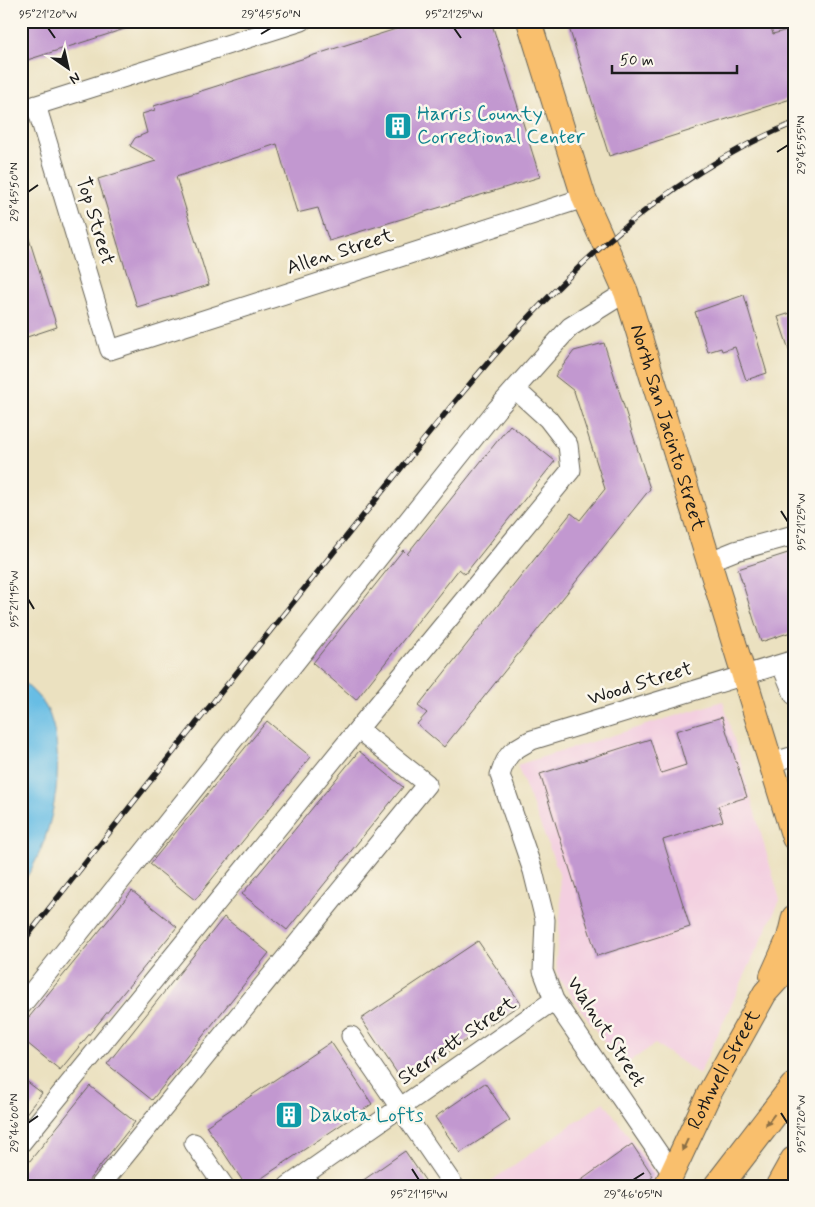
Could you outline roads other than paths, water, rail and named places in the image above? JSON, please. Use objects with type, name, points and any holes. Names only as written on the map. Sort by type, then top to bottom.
[{"type":"highway","points":[[718,1186],[794,1087]]},
{"type":"highway","points":[[780,1186],[794,1162]]},
{"type":"main road","name":"North San Jacinto Street","points":[[529,21],[584,198],[626,292],[794,838]]},
{"type":"main road","points":[[765,993],[789,938],[794,917]]},
{"type":"main road","name":"Rothwell Street","points":[[669,1179],[710,1092],[765,993],[794,961]]},
{"type":"street","points":[[28,107],[297,22]]},
{"type":"street","name":"Top Street","points":[[28,107],[110,350]]},
{"type":"street","name":"Allen Street","points":[[110,350],[584,198]]},
{"type":"street","points":[[21,1006],[515,389],[570,327],[626,292]]},
{"type":"street","points":[[21,1143],[571,470],[568,445],[548,420],[515,389]]},
{"type":"street","points":[[710,561],[735,551],[794,535]]},
{"type":"street","points":[[787,662],[794,695]]},
{"type":"street","name":"Wood Street","points":[[504,760],[512,750],[532,740],[787,662]]},
{"type":"street","points":[[100,1186],[427,784],[358,729]]},
{"type":"street","points":[[770,763],[794,756]]},
{"type":"street","name":"Walnut Street","points":[[504,760],[500,775],[533,871],[545,920],[543,971],[554,1000],[669,1179]]},
{"type":"street","name":"Sterrett Street","points":[[288,1186],[554,1000]]},
{"type":"street","points":[[351,1036],[454,1186]]},
{"type":"street","points":[[194,1142],[224,1186]]},
{"type":"water","points":[[21,680],[38,696],[50,716],[55,736],[57,780],[49,827],[32,868],[21,885]]},
{"type":"railway","points":[[21,944],[439,421],[543,303],[599,249],[659,200],[724,157],[794,123]]},
{"type":"place","name":"Harris County Correctional Center","points":[[398,126]]},
{"type":"place","name":"Dakota Lofts","points":[[289,1115]]}]
